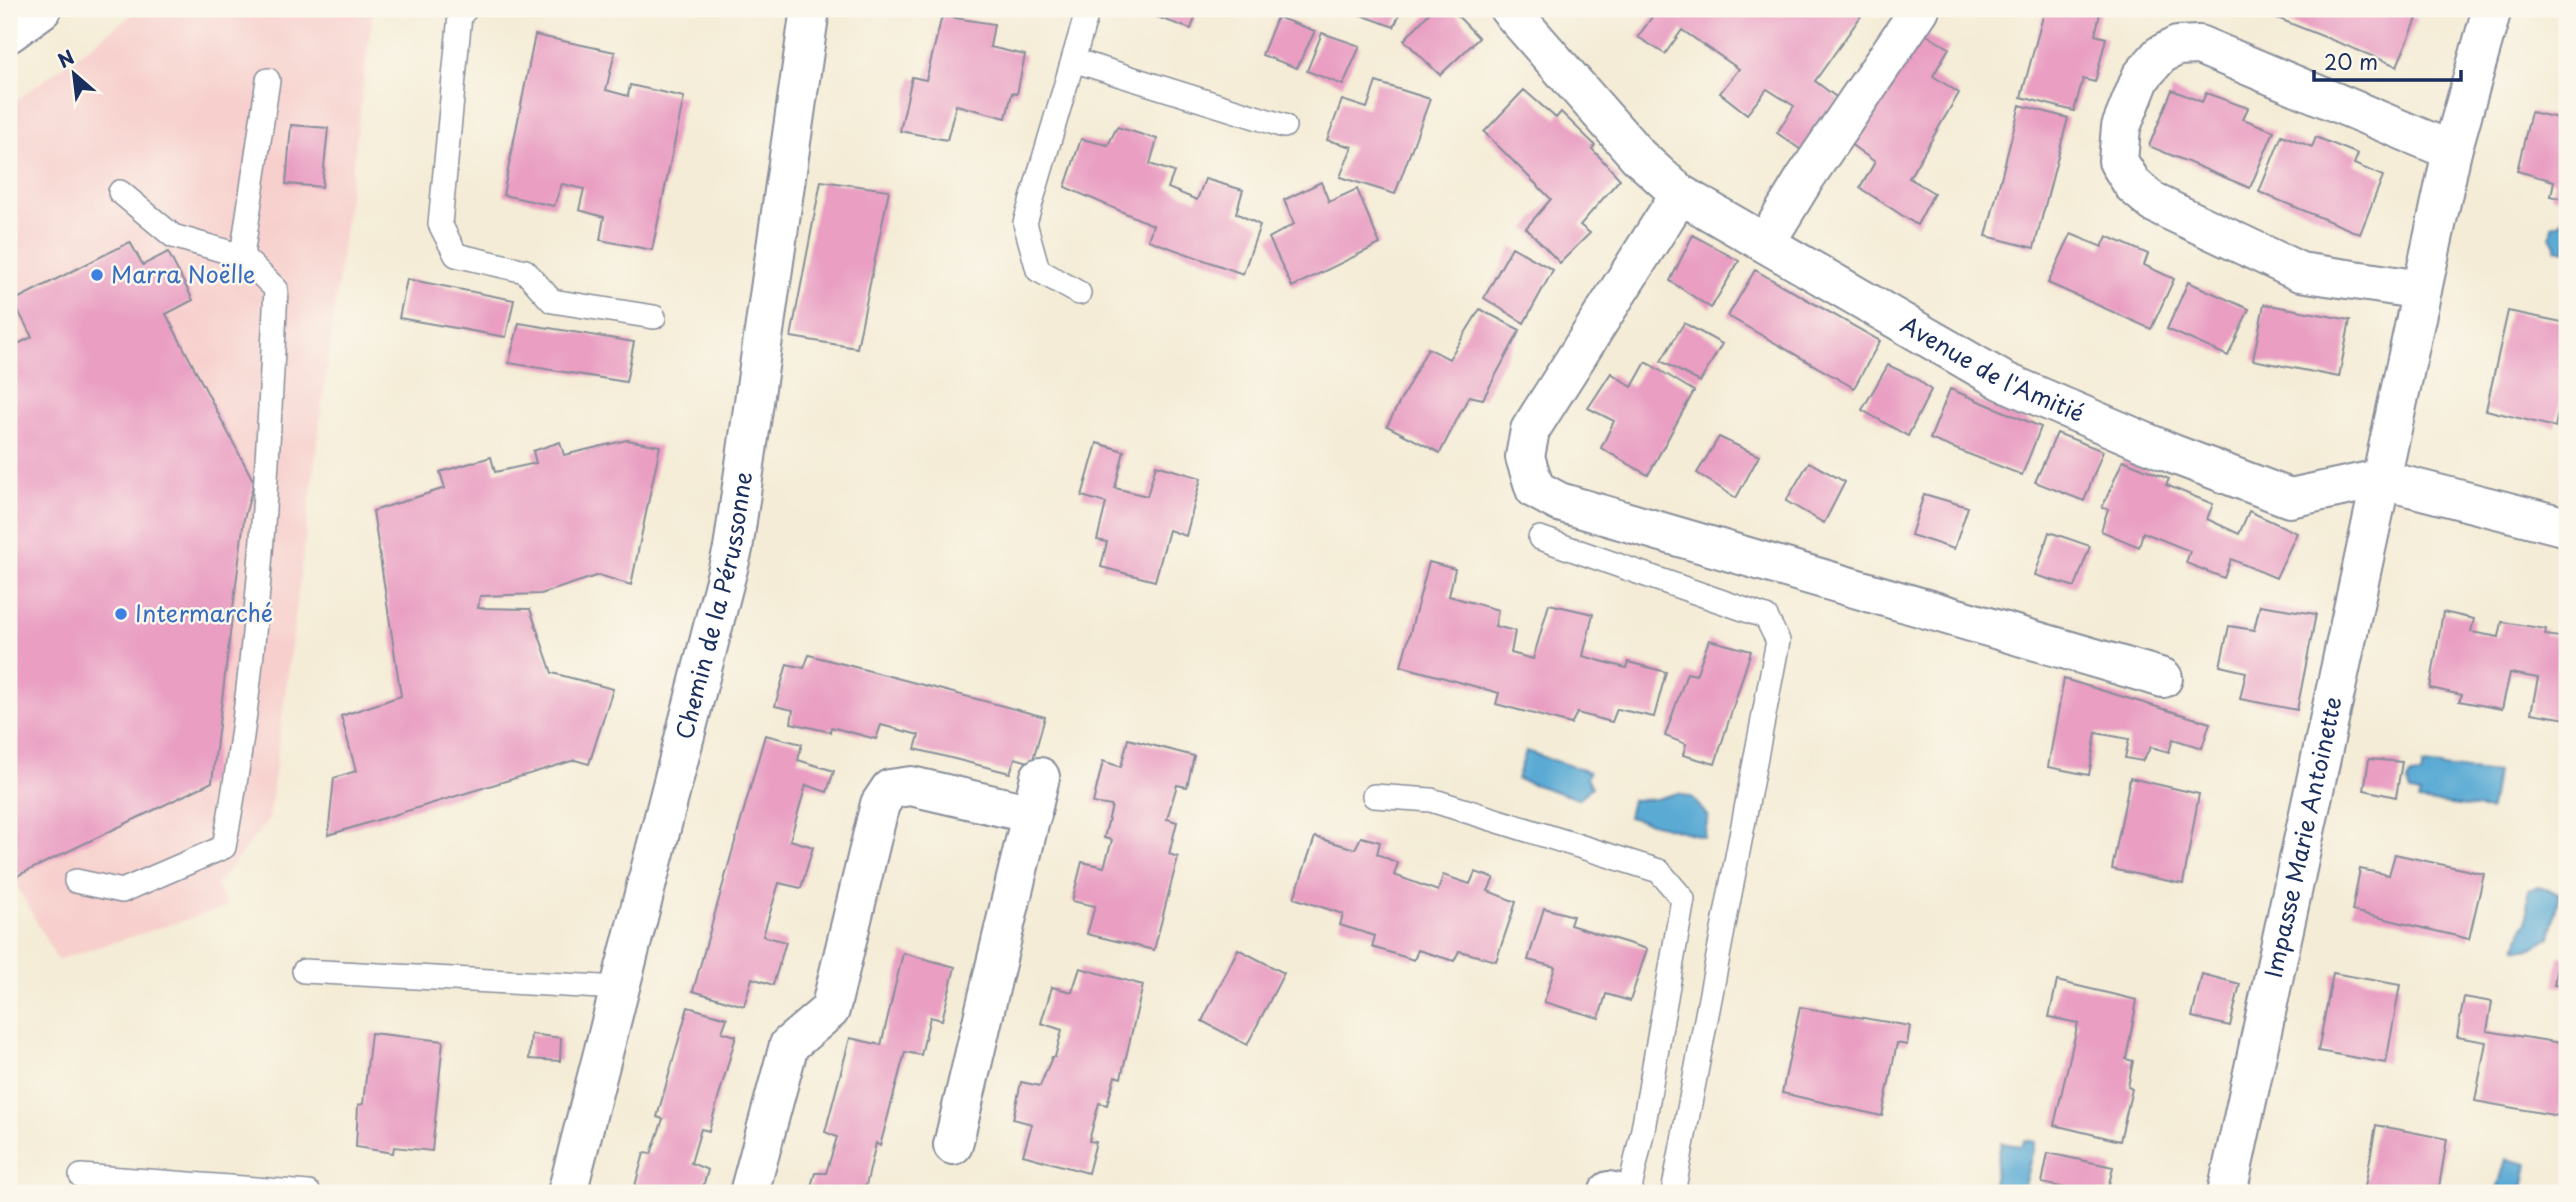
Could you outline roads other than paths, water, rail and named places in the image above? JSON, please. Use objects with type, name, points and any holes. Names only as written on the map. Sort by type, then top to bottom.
[{"type":"street","points":[[9,33],[42,9]]},
{"type":"street","name":"Chemin de la Pérussonne","points":[[567,1193],[733,549],[810,9]]},
{"type":"street","name":"Avenue de l'Amitié","points":[[1509,9],[1638,156],[1680,194],[2003,381],[2173,454],[2290,499],[2379,480],[2567,527]]},
{"type":"street","points":[[1766,242],[1805,178],[1920,9]]},
{"type":"street","name":"Impasse Marie Antoinette","points":[[2227,1193],[2452,152],[2492,9]]},
{"type":"street","points":[[2422,290],[2300,272],[2154,203],[2133,185],[2118,161],[2121,127],[2141,77],[2161,55],[2177,46],[2199,45],[2452,152]]},
{"type":"street","points":[[1680,194],[1530,430],[1525,457],[1535,489],[1559,502],[2163,678]]},
{"type":"street","points":[[953,1145],[1040,777]]},
{"type":"street","points":[[749,1193],[789,1045],[831,1010],[880,804],[890,789],[911,786],[1032,814]]},
{"type":"lane","points":[[466,9],[460,15],[440,224],[456,255],[525,271],[552,301],[654,317]]},
{"type":"lane","points":[[1079,293],[1038,270],[1025,223],[1088,9]]},
{"type":"lane","points":[[1073,60],[1284,126]]},
{"type":"lane","points":[[242,256],[268,80]]},
{"type":"lane","points":[[76,881],[122,891],[224,847],[238,772],[267,478],[276,289],[242,256],[173,236],[120,192]]},
{"type":"lane","points":[[1540,538],[1766,617],[1778,641],[1672,1193]]},
{"type":"lane","points":[[1374,796],[1431,800],[1658,871],[1683,899],[1643,1129],[1618,1193]]},
{"type":"lane","points":[[304,971],[620,988]]},
{"type":"lane","points":[[81,1176],[309,1193]]},
{"type":"water","points":[[2562,219],[2567,221],[2567,251],[2555,249],[2556,244],[2550,237],[2552,226],[2561,223]]},
{"type":"water","points":[[1526,751],[1589,772],[1587,777],[1592,787],[1579,799],[1517,779]]},
{"type":"water","points":[[2423,765],[2496,773],[2490,810],[2418,801],[2420,794],[2410,792],[2407,782],[2411,776],[2421,775]]},
{"type":"water","points":[[1678,793],[1693,798],[1708,817],[1704,837],[1628,817],[1632,800],[1656,799]]},
{"type":"water","points":[[2538,887],[2559,893],[2550,938],[2529,949],[2516,948],[2523,926],[2527,922],[2528,890]]},
{"type":"water","points":[[2025,1140],[2035,1142],[2022,1193],[1991,1193],[2001,1143],[2021,1146]]},
{"type":"water","points":[[2506,1159],[2528,1164],[2522,1193],[2496,1193]]},
{"type":"place","name":"Marra Noëlle","points":[[97,275]]},
{"type":"place","name":"Intermarché","points":[[121,614]]}]
